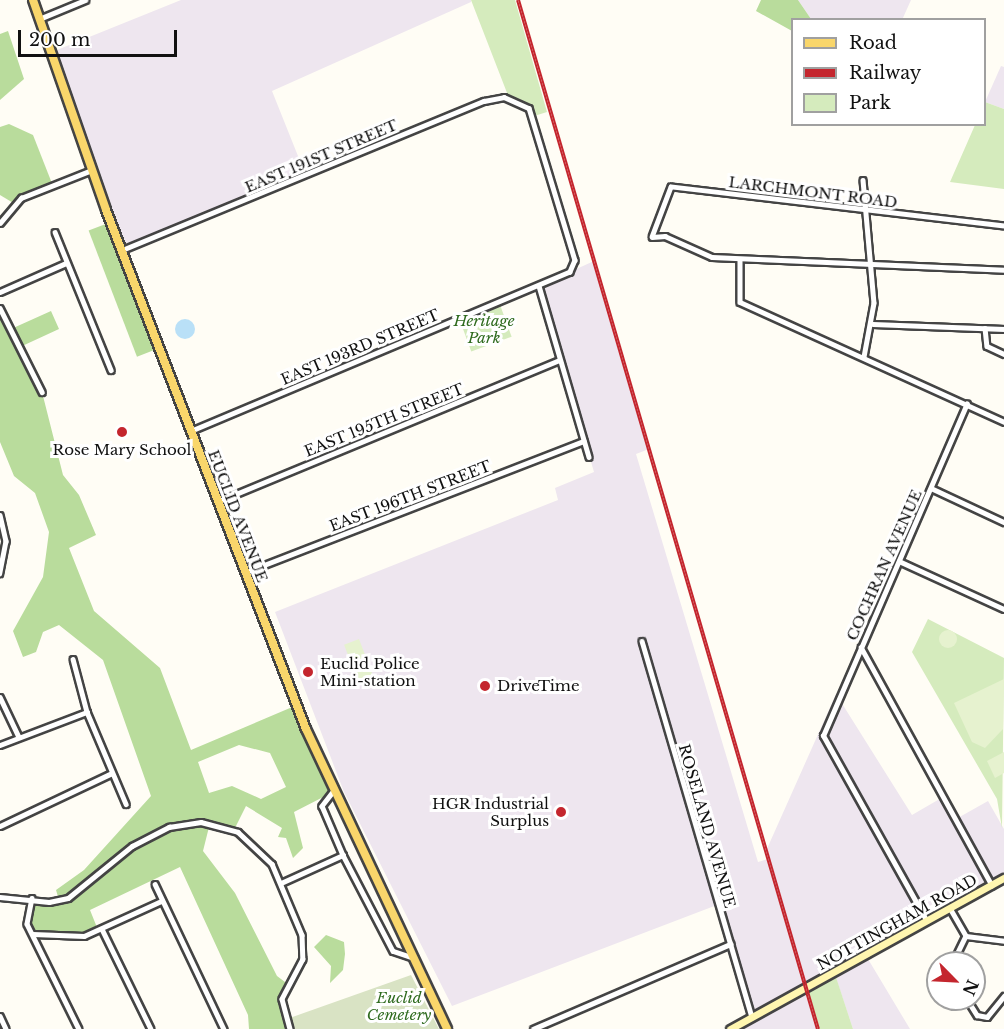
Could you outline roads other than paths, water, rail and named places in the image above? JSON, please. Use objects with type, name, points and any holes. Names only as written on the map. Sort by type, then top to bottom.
[{"type":"main road","name":"EUCLID AVENUE","points":[[33,0],[122,250],[333,792],[447,1029]]},
{"type":"street","points":[[39,19],[85,0]]},
{"type":"street","name":"EAST 191ST STREET","points":[[122,250],[484,101],[504,97],[529,108],[575,260],[570,272],[539,286]]},
{"type":"street","points":[[0,223],[21,198],[92,170]]},
{"type":"street","points":[[863,180],[871,264],[873,324],[864,357]]},
{"type":"street","name":"LARCHMONT ROAD","points":[[740,259],[712,257],[665,236],[652,237],[671,187],[1004,226]]},
{"type":"street","points":[[56,232],[66,263],[111,370]]},
{"type":"street","points":[[1004,270],[740,259],[740,302],[1004,422]]},
{"type":"street","points":[[0,292],[66,263]]},
{"type":"street","points":[[539,286],[589,457]]},
{"type":"street","name":"EAST 193RD STREET","points":[[191,431],[539,286]]},
{"type":"street","points":[[0,308],[42,392]]},
{"type":"street","points":[[873,324],[1004,329]]},
{"type":"street","points":[[985,328],[987,346],[1004,354]]},
{"type":"street","name":"EAST 195TH STREET","points":[[219,501],[559,360]]},
{"type":"street","name":"COCHRAN AVENUE","points":[[926,920],[823,736],[967,404]]},
{"type":"street","name":"EAST 196TH STREET","points":[[246,572],[584,441]]},
{"type":"street","points":[[931,488],[1004,522]]},
{"type":"street","points":[[0,515],[6,542],[0,573]]},
{"type":"street","points":[[899,561],[1004,609]]},
{"type":"street","name":"ROSELAND AVENUE","points":[[642,641],[752,1017]]},
{"type":"street","points":[[861,646],[992,885]]},
{"type":"street","points":[[73,659],[87,712],[110,774],[126,804]]},
{"type":"street","points":[[0,697],[19,737]]},
{"type":"street","points":[[0,745],[87,712]]},
{"type":"street","points":[[0,826],[110,774]]},
{"type":"street","points":[[333,792],[322,806],[343,855],[393,951],[411,957]]},
{"type":"street","points":[[0,897],[68,898],[142,839],[196,822],[244,836],[261,849],[281,883],[304,944],[303,959],[282,999],[290,1029]]},
{"type":"street","points":[[281,883],[343,855]]},
{"type":"street","name":"NOTTINGHAM ROAD","points":[[729,1029],[1004,878]]},
{"type":"street","points":[[155,884],[161,902],[224,1029]]},
{"type":"street","points":[[32,898],[26,919],[79,1029]]},
{"type":"street","points":[[33,934],[66,938],[102,929],[161,902]]},
{"type":"street","points":[[950,908],[966,936]]},
{"type":"street","points":[[102,929],[151,1029]]},
{"type":"street","points":[[966,936],[1004,940]]},
{"type":"street","points":[[959,951],[966,936]]},
{"type":"street","points":[[533,1029],[730,944]]},
{"type":"street","points":[[974,1011],[977,1015],[987,1017],[1004,996]]},
{"type":"street","points":[[0,1017],[6,1029]]},
{"type":"water","points":[[185,319],[192,322],[195,329],[192,336],[185,339],[178,336],[175,329],[178,322]]},
{"type":"railway","points":[[518,0],[818,1029]]},
{"type":"place","name":"Rose Mary School","points":[[122,432]]},
{"type":"place","name":"Euclid Police Mini-station","points":[[308,672]]},
{"type":"place","name":"DriveTime","points":[[485,686]]},
{"type":"place","name":"HGR Industrial Surplus","points":[[561,812]]},
{"type":"park label","name":"Heritage Park","points":[[484,328]]},
{"type":"park label","name":"Euclid Cemetery","points":[[399,1006]]}]
